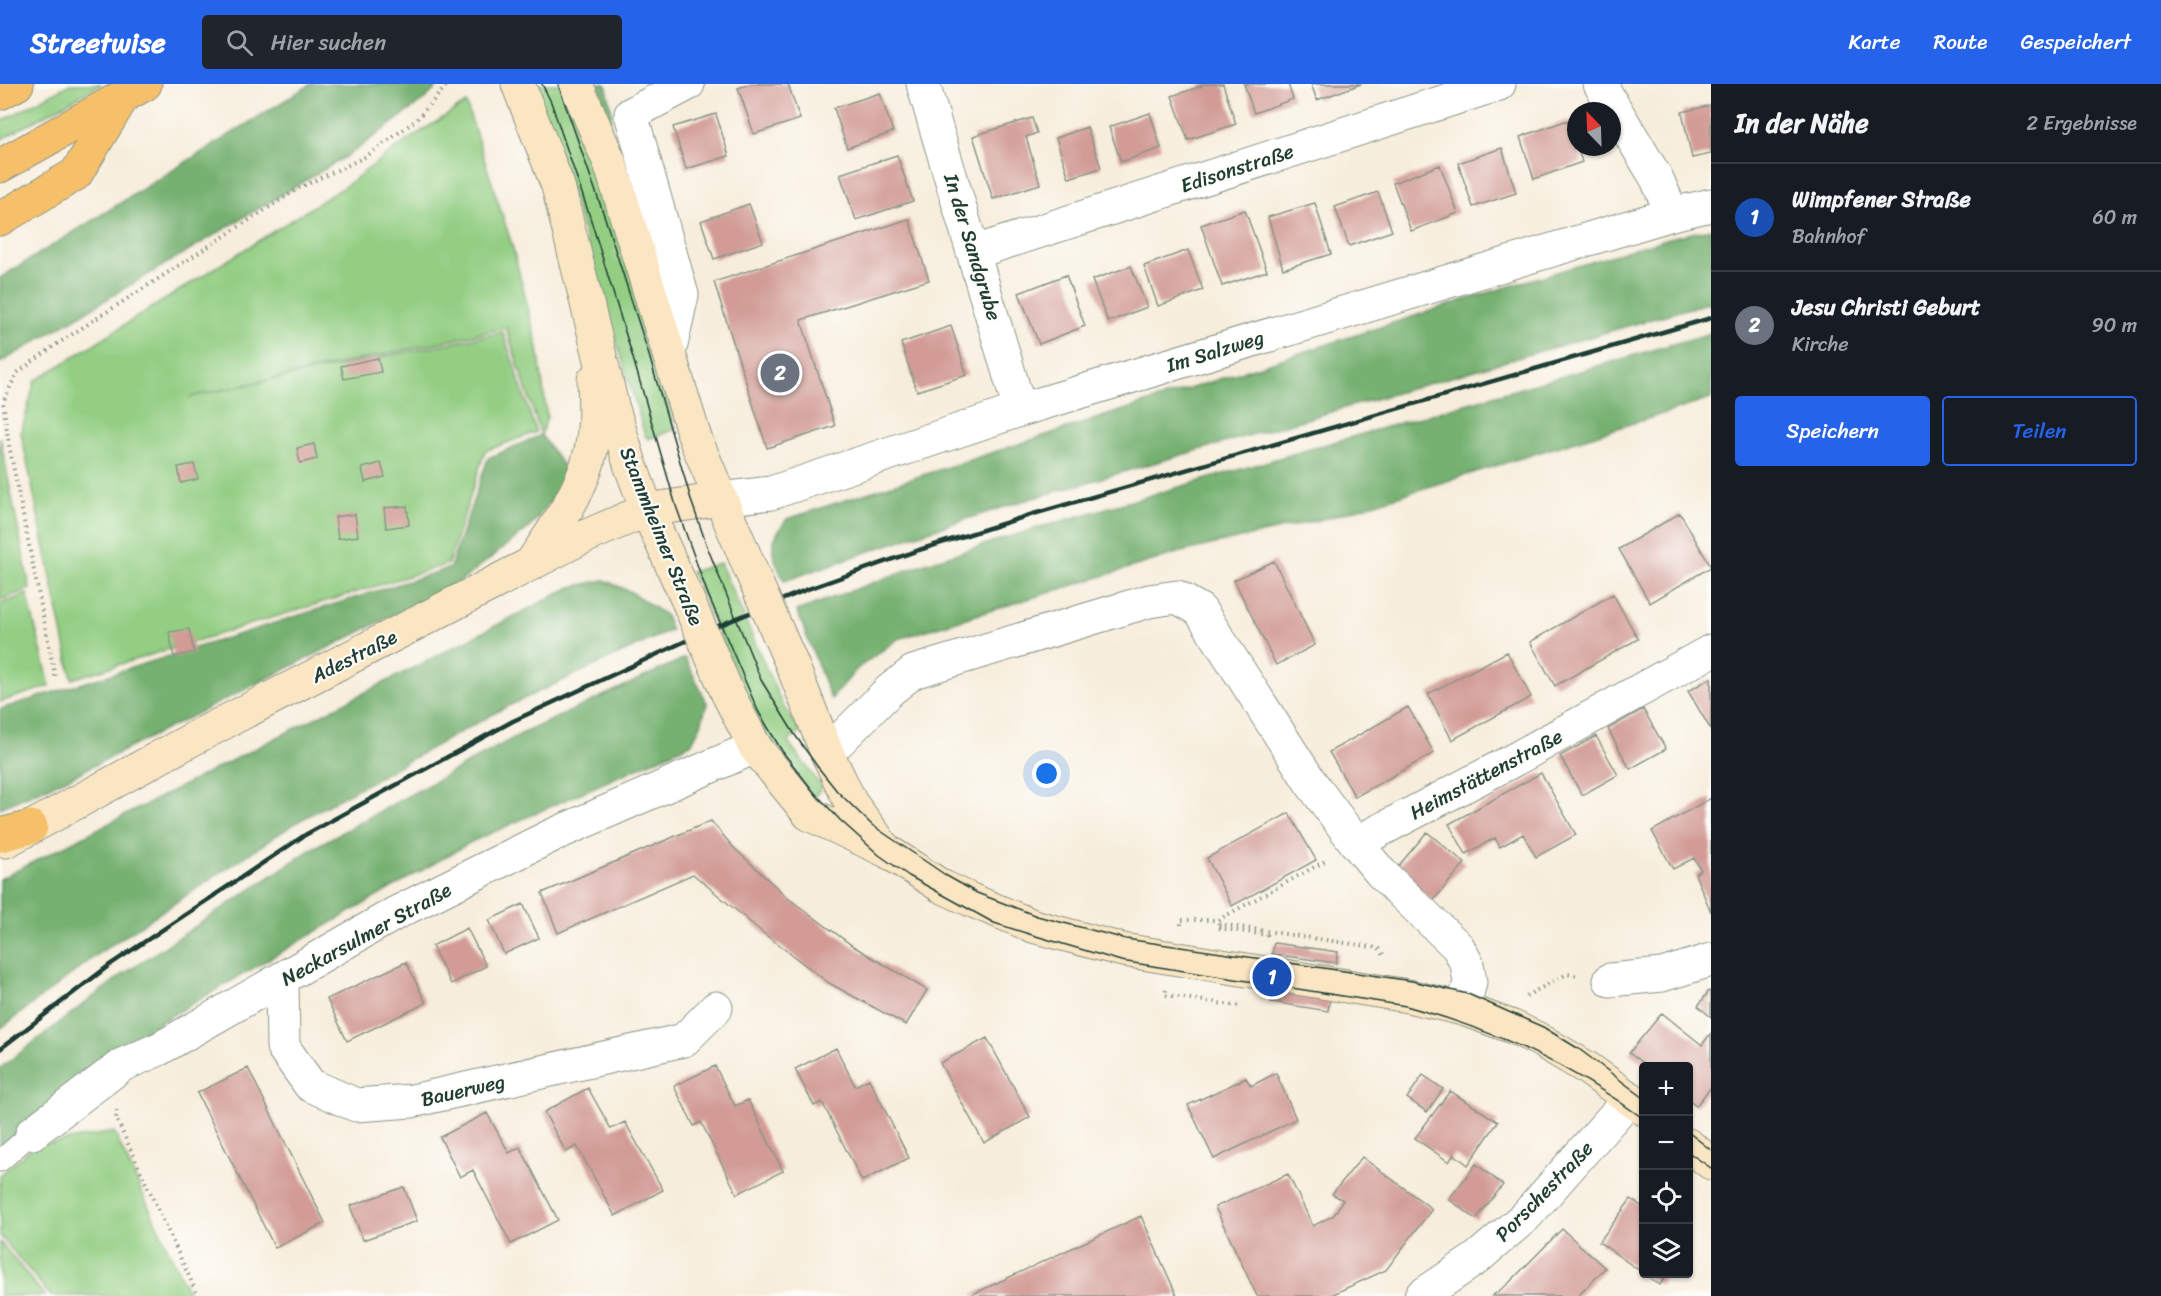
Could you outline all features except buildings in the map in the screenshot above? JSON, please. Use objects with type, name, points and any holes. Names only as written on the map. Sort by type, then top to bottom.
[{"type":"highway","points":[[0,93],[17,84]]},
{"type":"highway","points":[[0,166],[133,91]]},
{"type":"highway","points":[[0,219],[76,174],[133,91]]},
{"type":"highway","points":[[0,835],[31,826]]},
{"type":"main road","name":"Stammheimer Straße","points":[[518,84],[558,186],[612,405],[647,510],[727,692],[755,747],[809,814],[887,851],[942,886],[1033,926],[1123,950],[1408,996],[1463,1008],[1538,1039],[1587,1068],[1637,1103]]},
{"type":"main road","name":"Stammheimer Straße","points":[[576,84],[610,164],[695,438],[793,667],[827,753],[851,804],[887,851]]},
{"type":"main road","points":[[531,563],[564,513],[591,451],[595,418],[593,326]]},
{"type":"main road","name":"Adestraße","points":[[0,844],[200,735],[577,540],[647,510],[721,499]]},
{"type":"main road","points":[[1693,1148],[1711,1163]]},
{"type":"street","points":[[669,354],[682,295],[631,114],[688,84]]},
{"type":"street","name":"In der Sandgrube","points":[[924,84],[1020,410]]},
{"type":"street","name":"Edisonstraße","points":[[975,252],[1499,84]]},
{"type":"street","points":[[1600,84],[1657,179],[1672,214]]},
{"type":"street","name":"Im Salzweg","points":[[721,499],[771,493],[1020,410],[1672,214],[1711,205]]},
{"type":"street","points":[[827,753],[890,690],[913,672],[1149,601],[1177,597],[1200,610],[1311,783],[1356,843],[1381,873],[1458,947],[1467,964],[1470,982],[1463,1008]]},
{"type":"street","name":"Heimstättenstraße","points":[[1356,843],[1711,651]]},
{"type":"street","name":"Neckarsulmer Straße","points":[[32,1133],[122,1065],[159,1048],[396,914],[551,836],[755,747]]},
{"type":"street","points":[[1610,980],[1662,975],[1711,960]]},
{"type":"street","name":"Bauerweg","points":[[282,980],[283,1047],[310,1084],[356,1105],[412,1101],[684,1040],[716,1008]]},
{"type":"street","name":"Porschestraße","points":[[1421,1296],[1477,1258],[1526,1216],[1637,1103]]},
{"type":"lane","name":"Neckarsulmer Straße","points":[[0,1161],[32,1133]]},
{"type":"path","points":[[55,676],[9,445],[3,402],[16,373],[54,346],[299,188],[367,156],[416,120],[448,84]]},
{"type":"path","points":[[1261,897],[1356,843]]},
{"type":"path","points":[[1261,930],[1219,922],[1218,928],[1267,935]]},
{"type":"path","points":[[1525,997],[1567,974],[1610,980]]},
{"type":"path","points":[[122,1065],[116,1118],[198,1296]]},
{"type":"green space","points":[[70,84],[102,84],[0,140],[0,122]]},
{"type":"green space","points":[[311,84],[440,84],[424,100],[350,154],[0,363],[0,278]]},
{"type":"green space","points":[[528,84],[565,84],[604,181],[676,429],[648,439],[645,435],[563,166]]},
{"type":"green space","points":[[588,84],[606,84],[612,113],[609,136]]},
{"type":"green space","points":[[466,103],[512,245],[538,348],[547,417],[541,435],[506,328],[189,397],[503,332],[536,432],[485,451],[448,564],[72,679],[21,433],[35,381],[341,189],[409,139]]},
{"type":"green space","points":[[1711,229],[1711,302],[1026,500],[784,581],[776,563],[773,543],[787,519],[1467,299],[1673,237]]},
{"type":"green space","points":[[1711,333],[1711,399],[1331,517],[1181,552],[898,639],[858,668],[831,699],[797,611],[923,564],[1034,529]]},
{"type":"green space","points":[[541,435],[571,477],[530,527],[461,581],[73,776],[0,808],[0,709],[450,568],[488,458]]},
{"type":"green space","points":[[0,437],[30,589],[0,600]]},
{"type":"green space","points":[[720,563],[783,706],[801,731],[788,742],[822,787],[811,801],[778,767],[691,572]]},
{"type":"green space","points":[[604,580],[631,592],[665,615],[671,630],[506,707],[297,822],[102,951],[0,1029],[0,879],[571,587]]},
{"type":"green space","points":[[27,594],[50,686],[0,702],[0,604]]},
{"type":"green space","points":[[685,658],[707,703],[701,725],[691,744],[471,842],[121,1045],[0,1150],[0,1068],[119,977],[313,848],[519,735]]},
{"type":"green space","points":[[114,1132],[190,1296],[51,1296],[0,1236],[0,1175],[34,1146]]},
{"type":"green space","points":[[0,1242],[45,1296],[0,1296]]},
{"type":"tram line","points":[[542,84],[551,102],[590,217],[676,506],[707,592],[758,711],[782,751],[814,792],[840,820],[879,855],[909,876],[994,923],[1121,961],[1406,1006],[1470,1026],[1530,1051],[1587,1081],[1640,1116]]},
{"type":"tram line","points":[[558,84],[605,218],[648,352],[692,503],[708,549],[761,680],[817,766],[837,791],[872,825],[947,876],[977,893],[1037,916],[1126,939],[1412,981],[1468,994],[1543,1027],[1579,1049],[1639,1094]]},
{"type":"tram line","points":[[1693,1136],[1711,1150]]},
{"type":"tram line","points":[[1693,1155],[1711,1168]]},
{"type":"railway","points":[[0,1049],[111,964],[305,835],[513,721],[718,626],[808,589],[919,550],[1030,515],[1711,318]]},
{"type":"place","name":"Jesu Christi Geburt","points":[[780,373]]},
{"type":"place","name":"Wimpfener Straße","points":[[1272,977]]}]
